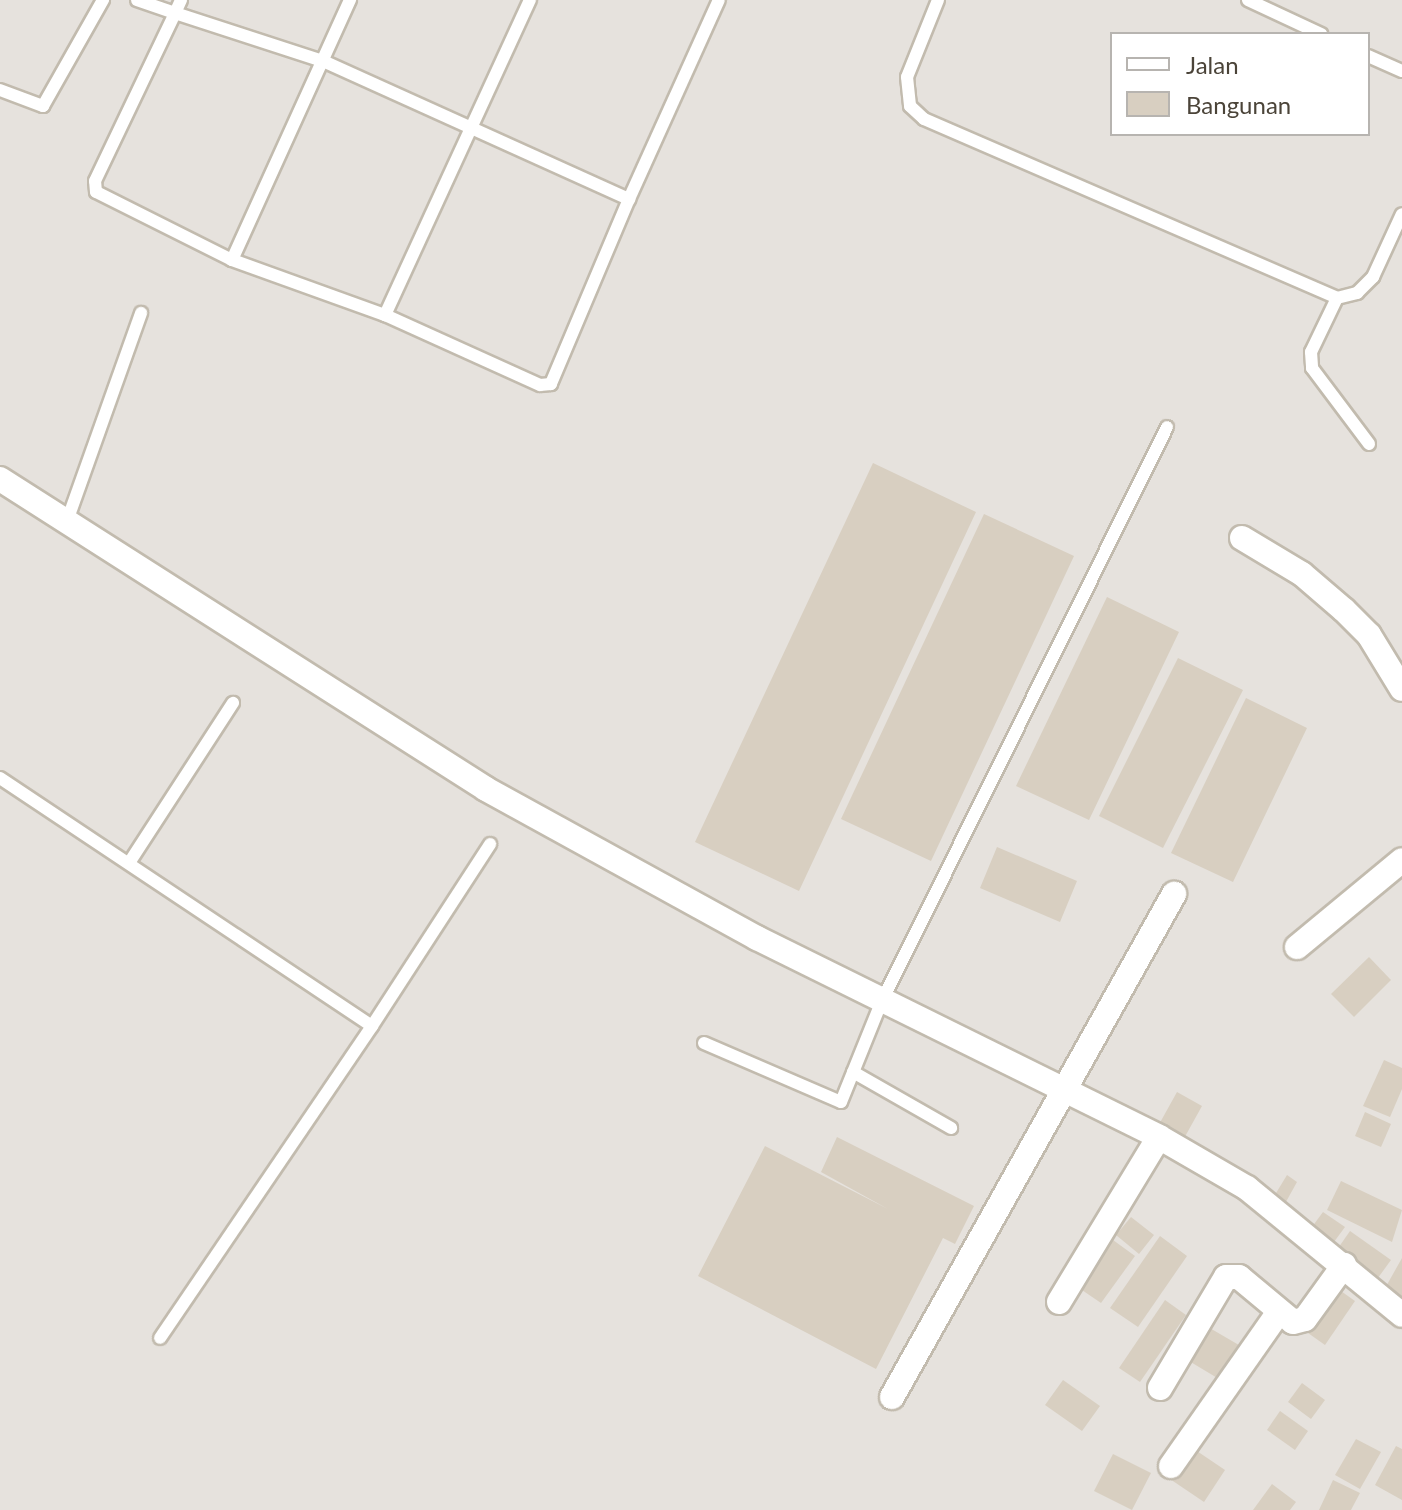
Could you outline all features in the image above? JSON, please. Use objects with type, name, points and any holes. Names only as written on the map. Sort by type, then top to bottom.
[{"type":"street","points":[[0,479],[486,789],[881,1003],[1159,1137],[1247,1188],[1402,1315]]},
{"type":"street","points":[[1242,538],[1302,574],[1344,610],[1369,635],[1402,689]]},
{"type":"street","points":[[1297,947],[1402,860]]},
{"type":"street","points":[[892,1397],[1174,894]]},
{"type":"street","points":[[1059,1302],[1159,1137]]},
{"type":"street","points":[[1160,1388],[1226,1277],[1239,1277],[1293,1322],[1305,1319],[1344,1265]]},
{"type":"street","points":[[1171,1466],[1279,1312]]},
{"type":"lane","points":[[0,90],[43,106],[103,0]]},
{"type":"lane","points":[[137,0],[178,6],[323,61],[629,199]]},
{"type":"lane","points":[[232,260],[350,0]]},
{"type":"lane","points":[[385,315],[530,0]]},
{"type":"lane","points":[[178,6],[95,181],[96,192],[232,260],[385,315],[540,385],[551,384],[629,199],[719,0]]},
{"type":"lane","points":[[938,0],[907,77],[910,106],[924,119],[1337,298],[1357,293],[1373,277],[1402,214]]},
{"type":"lane","points":[[1248,0],[1317,32]]},
{"type":"lane","points":[[1370,57],[1401,68]]},
{"type":"lane","points":[[1337,298],[1311,352],[1312,368],[1369,444]]},
{"type":"lane","points":[[67,521],[141,313]]},
{"type":"lane","points":[[704,1043],[841,1102],[881,1003],[1167,427]]},
{"type":"lane","points":[[129,863],[233,703]]},
{"type":"lane","points":[[0,778],[372,1026]]},
{"type":"lane","points":[[160,1338],[372,1026],[490,844]]},
{"type":"lane","points":[[853,1072],[951,1128]]},
{"type":"shaded area","points":[[0,0],[1402,0],[1402,1510],[0,1510]]},
{"type":"building","points":[[873,463],[976,512],[799,891],[695,842]]},
{"type":"building","points":[[984,514],[1074,556],[931,861],[841,819]]},
{"type":"building","points":[[1107,597],[1179,632],[1089,820],[1016,786]]},
{"type":"building","points":[[1178,658],[1243,690],[1163,848],[1099,816]]},
{"type":"building","points":[[1246,698],[1307,728],[1233,882],[1171,853]]},
{"type":"building","points":[[997,847],[1077,881],[1060,922],[980,888]]},
{"type":"building","points":[[1369,957],[1391,980],[1354,1017],[1331,994]]},
{"type":"building","points":[[1384,1060],[1402,1068],[1402,1089],[1390,1117],[1363,1106]]},
{"type":"building","points":[[1177,1092],[1202,1106],[1182,1142],[1157,1128]]},
{"type":"building","points":[[1365,1112],[1391,1124],[1381,1147],[1355,1136]]},
{"type":"building","points":[[837,1137],[974,1206],[955,1244],[943,1238],[876,1369],[698,1276],[765,1146],[888,1209],[821,1172]]},
{"type":"building","points":[[1287,1175],[1297,1182],[1282,1209],[1270,1203]]},
{"type":"building","points":[[1341,1181],[1402,1210],[1392,1242],[1327,1210]]},
{"type":"building","points":[[1323,1212],[1345,1227],[1331,1246],[1309,1231]]},
{"type":"building","points":[[1131,1217],[1154,1235],[1139,1254],[1116,1235]]},
{"type":"building","points":[[1350,1231],[1391,1260],[1375,1282],[1334,1254]]},
{"type":"building","points":[[1160,1236],[1187,1256],[1138,1327],[1110,1308]]},
{"type":"building","points":[[1113,1240],[1135,1256],[1101,1303],[1079,1288]]},
{"type":"building","points":[[1402,1258],[1402,1300],[1384,1290]]},
{"type":"building","points":[[1338,1289],[1355,1301],[1325,1345],[1308,1333]]},
{"type":"building","points":[[1165,1300],[1186,1315],[1140,1382],[1119,1368]]},
{"type":"building","points":[[1208,1327],[1244,1348],[1224,1382],[1189,1361]]},
{"type":"building","points":[[1063,1380],[1100,1406],[1082,1431],[1045,1405]]},
{"type":"building","points":[[1302,1383],[1325,1400],[1311,1419],[1288,1402]]},
{"type":"building","points":[[1280,1411],[1308,1431],[1295,1450],[1267,1430]]},
{"type":"building","points":[[1356,1439],[1381,1452],[1360,1489],[1335,1475]]},
{"type":"building","points":[[1188,1445],[1225,1470],[1204,1502],[1167,1477]]},
{"type":"building","points":[[1396,1446],[1402,1449],[1402,1500],[1375,1485]]},
{"type":"building","points":[[1113,1454],[1151,1473],[1132,1510],[1094,1491]]},
{"type":"building","points":[[1333,1480],[1360,1493],[1351,1510],[1319,1510]]},
{"type":"building","points":[[1272,1484],[1296,1502],[1290,1510],[1253,1510]]}]
